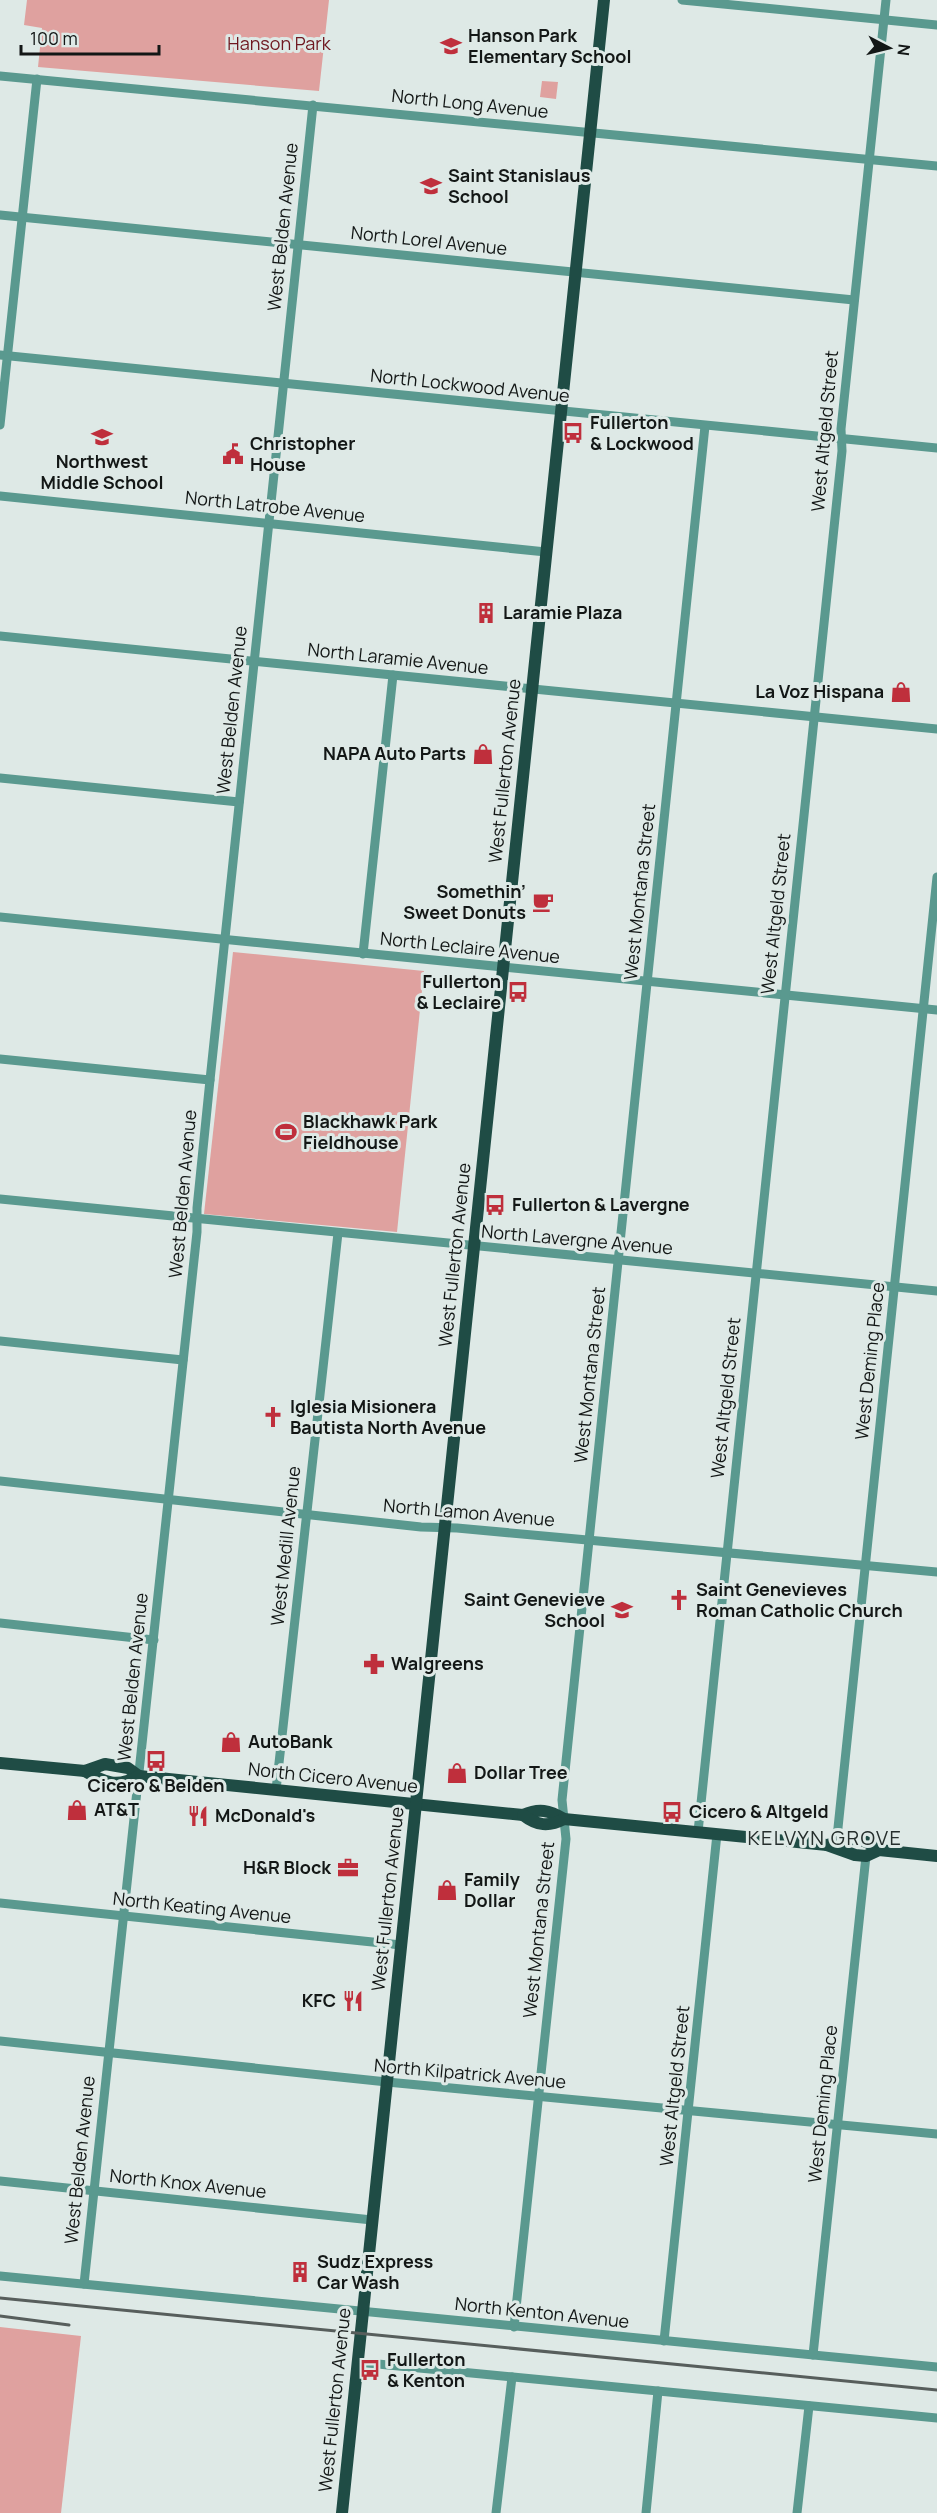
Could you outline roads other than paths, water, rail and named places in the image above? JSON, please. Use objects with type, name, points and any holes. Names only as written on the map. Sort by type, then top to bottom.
[{"type":"main road","name":"West Fullerton Avenue","points":[[342,2513],[604,0]]},
{"type":"main road","name":"North Cicero Avenue","points":[[0,1762],[85,1771],[102,1781],[125,1784],[139,1776],[523,1815],[534,1824],[553,1825],[564,1819],[833,1846],[866,1856]]},
{"type":"main road","name":"North Cicero Avenue","points":[[833,1846],[848,1839],[867,1840],[879,1850],[937,1856]]},
{"type":"main road","points":[[866,1856],[879,1850]]},
{"type":"street","points":[[682,0],[937,24]]},
{"type":"street","name":"West Altgeld Street","points":[[698,1832],[842,451],[841,439],[854,300],[886,0]]},
{"type":"street","name":"North Long Avenue","points":[[0,76],[937,166]]},
{"type":"street","points":[[0,425],[4,356],[37,79]]},
{"type":"street","name":"West Belden Avenue","points":[[84,2284],[154,1640],[210,1080],[313,105]]},
{"type":"street","name":"North Lorel Avenue","points":[[0,215],[854,300]]},
{"type":"street","name":"North Lockwood Avenue","points":[[4,356],[937,448]]},
{"type":"street","name":"West Montana Street","points":[[514,2327],[566,1839],[562,1800],[705,426]]},
{"type":"street","name":"North Latrobe Avenue","points":[[0,496],[546,552]]},
{"type":"street","name":"North Laramie Avenue","points":[[0,636],[937,729]]},
{"type":"street","points":[[363,954],[393,675]]},
{"type":"street","points":[[0,778],[239,802]]},
{"type":"street","name":"West Deming Place","points":[[833,1846],[866,1565],[937,877]]},
{"type":"street","name":"North Leclaire Avenue","points":[[0,917],[503,969],[937,1010]]},
{"type":"street","points":[[0,1059],[210,1080]]},
{"type":"street","name":"North Lavergne Avenue","points":[[0,1199],[937,1291]]},
{"type":"street","name":"West Medill Avenue","points":[[276,1790],[338,1233]]},
{"type":"street","points":[[0,1341],[183,1360]]},
{"type":"street","name":"North Lamon Avenue","points":[[0,1481],[421,1527],[937,1572]]},
{"type":"street","points":[[0,1623],[154,1640]]},
{"type":"street","name":"West Altgeld Street","points":[[664,2341],[717,1834]]},
{"type":"street","name":"West Deming Place","points":[[813,2355],[866,1856]]},
{"type":"street","name":"North Keating Avenue","points":[[0,1903],[401,1946]]},
{"type":"street","name":"North Kilpatrick Avenue","points":[[0,2041],[538,2097],[937,2134]]},
{"type":"street","name":"North Knox Avenue","points":[[0,2181],[372,2220]]},
{"type":"street","name":"North Kenton Avenue","points":[[0,2276],[937,2367]]},
{"type":"street","points":[[357,2362],[937,2418]]},
{"type":"street","points":[[496,2513],[512,2377]]},
{"type":"street","points":[[646,2513],[658,2391]]},
{"type":"street","points":[[797,2513],[808,2406]]},
{"type":"railway","points":[[0,2298],[937,2390]]},
{"type":"railway","points":[[0,2316],[69,2325]]},
{"type":"place","name":"Hanson Park Elementary School","points":[[451,46]]},
{"type":"place","name":"Saint Stanislaus School","points":[[431,186]]},
{"type":"place","name":"Fullerton & Lockwood","points":[[573,433]]},
{"type":"place","name":"Northwest Middle School","points":[[102,437]]},
{"type":"place","name":"Christopher House","points":[[233,454]]},
{"type":"place","name":"Laramie Plaza","points":[[486,613]]},
{"type":"place","name":"La Voz Hispana","points":[[901,692]]},
{"type":"place","name":"NAPA Auto Parts","points":[[483,754]]},
{"type":"place","name":"Somethin’ Sweet Donuts","points":[[543,902]]},
{"type":"place","name":"Fullerton & Leclaire","points":[[518,992]]},
{"type":"place","name":"Blackhawk Park Fieldhouse","points":[[286,1132]]},
{"type":"place","name":"Fullerton & Lavergne","points":[[495,1205]]},
{"type":"place","name":"Iglesia Misionera Bautista North Avenue","points":[[273,1417]]},
{"type":"place","name":"Saint Genevieves Roman Catholic Church","points":[[679,1600]]},
{"type":"place","name":"Saint Genevieve School","points":[[622,1610]]},
{"type":"place","name":"Walgreens","points":[[374,1664]]},
{"type":"place","name":"AutoBank","points":[[231,1742]]},
{"type":"place","name":"Cicero & Belden","points":[[156,1761]]},
{"type":"place","name":"Dollar Tree","points":[[457,1773]]},
{"type":"place","name":"AT&T","points":[[77,1810]]},
{"type":"place","name":"Cicero & Altgeld","points":[[672,1812]]},
{"type":"place","name":"McDonald's","points":[[198,1816]]},
{"type":"place","name":"H&R Block","points":[[348,1868]]},
{"type":"place","name":"Family Dollar","points":[[447,1890]]},
{"type":"place","name":"KFC","points":[[353,2001]]},
{"type":"place","name":"Sudz Express Car Wash","points":[[300,2272]]},
{"type":"place","name":"Fullerton & Kenton","points":[[370,2370]]},
{"type":"district","name":"KELVYN GROVE","points":[[825,1838]]},
{"type":"park label","name":"Hanson Park","points":[[279,44]]}]
